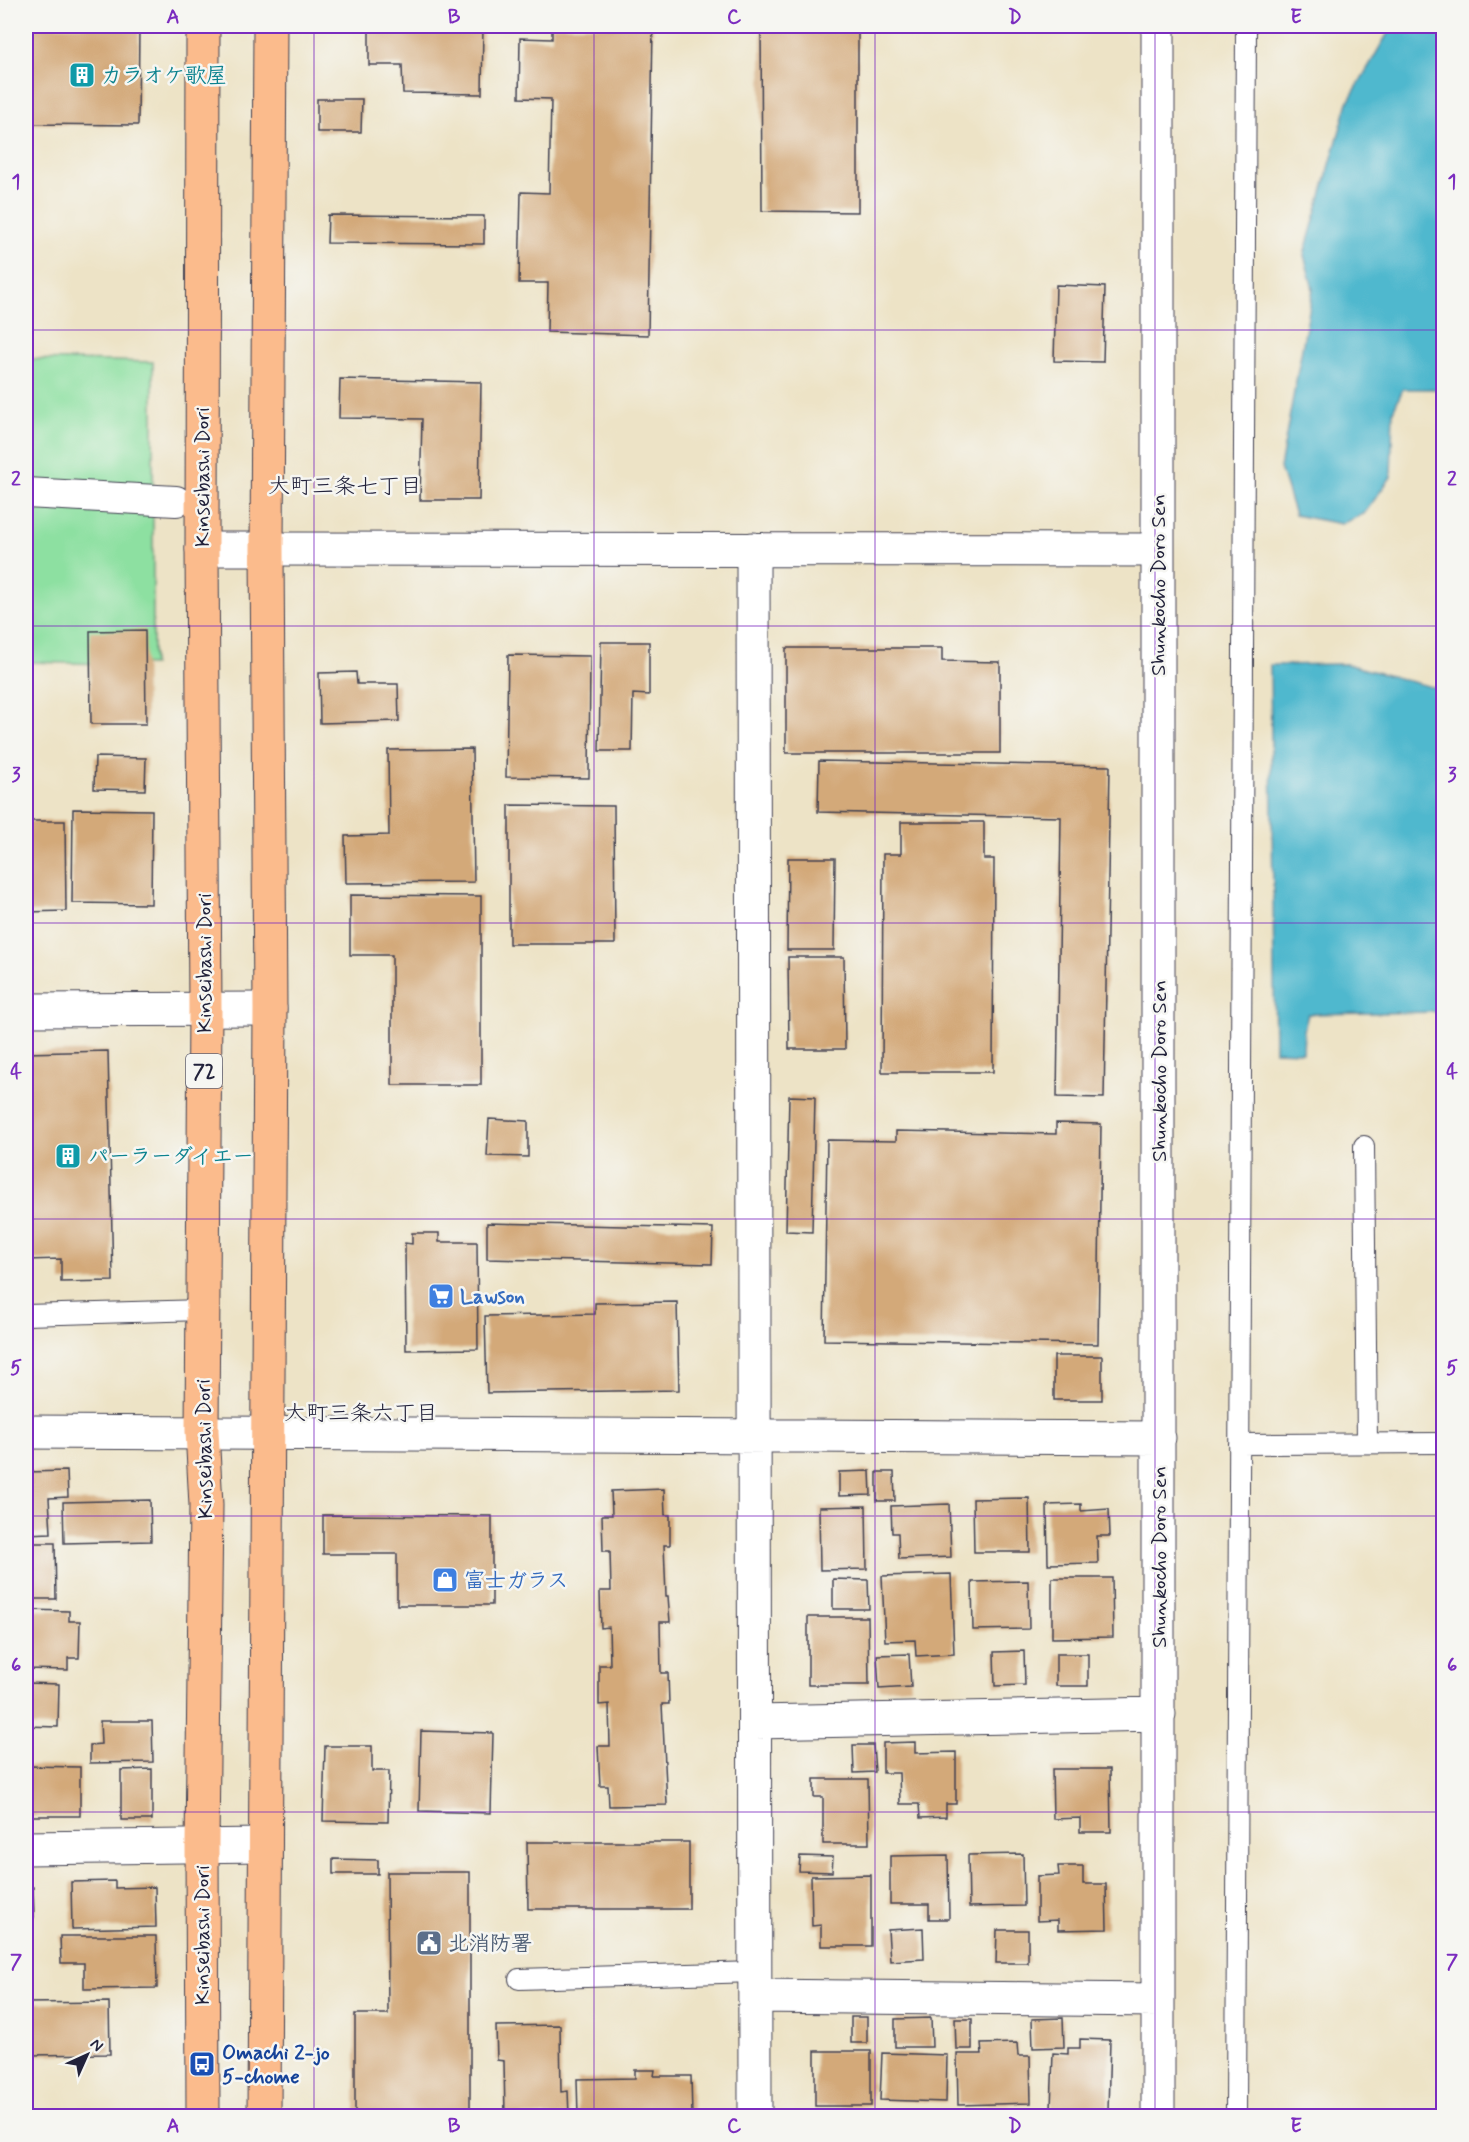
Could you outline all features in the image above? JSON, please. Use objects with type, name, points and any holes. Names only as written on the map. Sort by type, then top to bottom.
[{"type":"main road","name":"Kinseibashi Dori","points":[[203,26],[202,549],[205,1009],[202,1431],[206,1505],[202,1845],[203,2116]]},
{"type":"main road","points":[[264,2116],[270,1009],[267,549],[270,26]]},
{"type":"street","name":"Shunkocho Doro Sen","points":[[1158,26],[1158,2116]]},
{"type":"street","points":[[26,493],[176,501]]},
{"type":"street","points":[[202,549],[1158,550]]},
{"type":"street","points":[[753,549],[755,2116]]},
{"type":"street","points":[[26,1010],[270,1009]]},
{"type":"street","points":[[26,1432],[755,1433],[1159,1438]]},
{"type":"street","points":[[755,1722],[1159,1714]]},
{"type":"street","points":[[26,1848],[265,1845]]},
{"type":"street","points":[[755,1984],[1158,2000]]},
{"type":"lane","points":[[1236,2116],[1246,26]]},
{"type":"lane","points":[[1364,1146],[1367,1443]]},
{"type":"lane","points":[[26,1315],[203,1310]]},
{"type":"lane","points":[[1239,1444],[1443,1443]]},
{"type":"lane","points":[[519,1978],[755,1984]]},
{"type":"green space","points":[[26,359],[153,362],[153,665],[26,662]]},
{"type":"water","points":[[1392,26],[1443,26],[1443,389],[1403,389],[1393,411],[1391,477],[1364,514],[1341,524],[1295,515],[1280,468],[1313,289],[1304,255],[1348,102]]},
{"type":"water","points":[[1346,664],[1443,690],[1443,1012],[1308,1014],[1304,1030],[1303,1052],[1275,1051],[1270,665]]},
{"type":"building","name":"カラオケ歌屋","points":[[26,26],[139,26],[138,125],[26,124]]},
{"type":"building","points":[[369,26],[483,26],[482,94],[403,93],[402,65],[369,65]]},
{"type":"building","points":[[552,26],[653,26],[648,335],[547,332],[548,283],[519,283],[521,192],[549,193],[551,99],[519,98],[520,38],[552,39]]},
{"type":"building","points":[[761,26],[858,26],[858,212],[762,211]]},
{"type":"building","points":[[317,99],[362,99],[361,132],[317,132]]},
{"type":"building","points":[[328,215],[484,216],[484,244],[327,243]]},
{"type":"building","points":[[1056,285],[1105,287],[1103,362],[1054,361]]},
{"type":"building","points":[[340,379],[481,382],[479,500],[420,500],[422,419],[339,418]]},
{"type":"building","points":[[145,630],[146,724],[91,724],[90,631]]},
{"type":"building","points":[[601,642],[649,642],[649,695],[633,694],[632,751],[599,751]]},
{"type":"building","points":[[786,648],[942,648],[942,661],[1000,662],[1000,753],[786,753]]},
{"type":"building","points":[[508,655],[590,656],[589,778],[506,777]]},
{"type":"building","points":[[356,672],[357,684],[398,684],[399,721],[320,723],[319,673]]},
{"type":"building","points":[[472,749],[474,882],[346,883],[345,836],[389,835],[388,750]]},
{"type":"building","points":[[95,757],[146,758],[145,790],[94,789]]},
{"type":"building","points":[[819,761],[1110,766],[1104,1098],[1057,1097],[1061,817],[818,812]]},
{"type":"building","points":[[509,805],[614,806],[615,944],[509,944]]},
{"type":"building","points":[[73,809],[152,810],[151,904],[72,903]]},
{"type":"building","points":[[26,821],[65,821],[66,911],[26,912]]},
{"type":"building","points":[[901,822],[984,822],[984,859],[994,859],[993,1072],[882,1072],[883,854],[901,854]]},
{"type":"building","points":[[788,858],[835,858],[834,950],[787,950]]},
{"type":"building","points":[[350,895],[481,896],[481,1085],[392,1085],[392,955],[350,955]]},
{"type":"building","points":[[788,957],[844,957],[845,1049],[789,1049]]},
{"type":"building","name":"パーラーダイエー","points":[[108,1051],[113,1281],[61,1282],[61,1259],[26,1260],[26,1053]]},
{"type":"building","points":[[789,1096],[815,1097],[812,1232],[786,1231]]},
{"type":"building","points":[[489,1119],[528,1121],[528,1157],[487,1156]]},
{"type":"building","points":[[1056,1123],[1101,1124],[1098,1344],[824,1340],[827,1140],[896,1141],[896,1131],[1056,1134]]},
{"type":"building","points":[[487,1223],[713,1228],[712,1264],[487,1259]]},
{"type":"building","name":"Lawson","points":[[412,1233],[439,1233],[439,1242],[477,1242],[478,1349],[406,1350],[405,1243],[412,1244]]},
{"type":"building","points":[[677,1302],[679,1390],[487,1393],[485,1316],[595,1314],[595,1303]]},
{"type":"building","points":[[1054,1356],[1102,1356],[1102,1400],[1054,1400]]},
{"type":"building","points":[[67,1471],[68,1497],[49,1498],[51,1533],[26,1534],[26,1472]]},
{"type":"building","points":[[870,1471],[871,1495],[839,1496],[839,1472]]},
{"type":"building","points":[[877,1472],[894,1472],[895,1501],[877,1501]]},
{"type":"building","points":[[664,1489],[665,1515],[670,1515],[670,1545],[664,1545],[666,1596],[668,1596],[670,1622],[660,1622],[661,1673],[668,1673],[669,1704],[662,1704],[667,1805],[609,1806],[608,1786],[600,1786],[598,1746],[610,1746],[609,1704],[599,1705],[599,1665],[610,1665],[609,1627],[601,1628],[600,1591],[611,1591],[610,1551],[603,1551],[602,1515],[612,1515],[611,1491]]},
{"type":"building","points":[[1029,1498],[1030,1552],[974,1552],[973,1499]]},
{"type":"building","points":[[150,1500],[151,1541],[64,1543],[63,1502]]},
{"type":"building","points":[[949,1504],[951,1557],[899,1559],[898,1533],[892,1533],[891,1506]]},
{"type":"building","points":[[1081,1504],[1081,1511],[1109,1509],[1110,1536],[1097,1536],[1098,1563],[1048,1564],[1047,1505]]},
{"type":"building","points":[[866,1506],[867,1569],[820,1570],[819,1507]]},
{"type":"building","name":"富士ガラス","points":[[323,1515],[492,1516],[492,1605],[397,1605],[397,1554],[323,1554]]},
{"type":"building","points":[[26,1543],[55,1543],[56,1599],[26,1599]]},
{"type":"building","points":[[951,1574],[954,1654],[916,1656],[915,1640],[885,1641],[882,1576]]},
{"type":"building","points":[[1052,1578],[1112,1578],[1113,1637],[1052,1638]]},
{"type":"building","points":[[833,1579],[868,1580],[869,1609],[833,1609]]},
{"type":"building","points":[[1028,1581],[1029,1629],[973,1630],[972,1582]]},
{"type":"building","points":[[26,1610],[69,1611],[69,1621],[80,1621],[79,1658],[68,1658],[68,1670],[26,1669]]},
{"type":"building","points":[[808,1617],[868,1617],[869,1685],[808,1685]]},
{"type":"building","points":[[1024,1651],[1025,1685],[995,1686],[994,1652]]},
{"type":"building","points":[[909,1654],[911,1687],[879,1689],[877,1655]]},
{"type":"building","points":[[1056,1654],[1088,1654],[1088,1686],[1056,1686]]},
{"type":"building","points":[[26,1683],[59,1684],[58,1727],[26,1726]]},
{"type":"building","points":[[100,1721],[152,1721],[153,1762],[90,1763],[90,1745],[101,1744]]},
{"type":"building","points":[[421,1731],[493,1733],[491,1813],[419,1811]]},
{"type":"building","points":[[915,1742],[915,1753],[956,1752],[956,1804],[946,1804],[946,1817],[920,1818],[919,1804],[900,1804],[899,1773],[883,1773],[883,1743]]},
{"type":"building","points":[[853,1745],[873,1745],[875,1772],[854,1773]]},
{"type":"building","points":[[325,1746],[372,1746],[372,1771],[389,1771],[388,1822],[323,1821]]},
{"type":"building","points":[[26,1766],[80,1767],[80,1816],[26,1816]]},
{"type":"building","points":[[152,1769],[152,1820],[121,1820],[121,1770]]},
{"type":"building","points":[[1052,1769],[1110,1769],[1111,1832],[1080,1832],[1080,1818],[1053,1819]]},
{"type":"building","points":[[814,1779],[868,1779],[869,1844],[823,1844],[823,1797],[814,1797]]},
{"type":"building","points":[[527,1842],[689,1842],[689,1909],[528,1909]]},
{"type":"building","points":[[1023,1854],[1024,1906],[969,1907],[968,1855]]},
{"type":"building","points":[[948,1855],[949,1919],[929,1919],[929,1904],[890,1904],[890,1856]]},
{"type":"building","points":[[800,1856],[833,1857],[832,1872],[799,1871]]},
{"type":"building","points":[[333,1859],[378,1860],[378,1874],[333,1874]]},
{"type":"building","points":[[1058,1866],[1083,1866],[1083,1884],[1106,1884],[1107,1929],[1058,1930],[1058,1920],[1037,1921],[1037,1876],[1059,1875]]},
{"type":"building","name":"北消防署","points":[[387,1872],[470,1872],[470,2116],[355,2116],[355,2014],[388,2014]]},
{"type":"building","points":[[871,1875],[871,1946],[821,1946],[821,1925],[812,1926],[811,1876]]},
{"type":"building","points":[[115,1881],[115,1888],[155,1887],[156,1927],[72,1929],[71,1882]]},
{"type":"building","points":[[26,1887],[33,1887],[34,1917],[26,1918]]},
{"type":"building","points":[[923,1928],[924,1959],[890,1961],[888,1930]]},
{"type":"building","points":[[997,1930],[1028,1930],[1028,1963],[996,1963]]},
{"type":"building","points":[[60,1936],[156,1936],[157,1988],[84,1989],[84,1963],[61,1963]]},
{"type":"building","points":[[109,2002],[110,2054],[26,2055],[26,2003]]},
{"type":"building","points":[[851,2017],[867,2017],[867,2043],[851,2043]]},
{"type":"building","points":[[931,2018],[932,2047],[895,2047],[895,2019]]},
{"type":"building","points":[[1063,2018],[1064,2047],[1033,2048],[1032,2019]]},
{"type":"building","points":[[955,2019],[972,2019],[972,2049],[956,2049]]},
{"type":"building","points":[[560,2025],[561,2092],[568,2091],[569,2116],[505,2116],[504,2061],[497,2060],[496,2026]]},
{"type":"building","points":[[1080,2039],[1110,2040],[1108,2111],[1051,2109],[1053,2053],[1068,2054],[1068,2048],[1080,2048]]},
{"type":"building","points":[[1017,2043],[1018,2056],[1030,2056],[1031,2103],[958,2105],[957,2054],[982,2054],[981,2044]]},
{"type":"building","points":[[815,2051],[871,2051],[871,2106],[815,2106]]},
{"type":"building","points":[[882,2053],[947,2055],[946,2102],[880,2100]]},
{"type":"building","points":[[635,2070],[655,2070],[654,2076],[691,2076],[692,2116],[578,2116],[577,2079],[635,2078]]},
{"type":"place","name":"カラオケ歌屋","points":[[82,75]]},
{"type":"place","name":"パーラーダイエー","points":[[68,1156]]},
{"type":"place","name":"Lawson","points":[[441,1296]]},
{"type":"place","name":"富士ガラス","points":[[445,1580]]},
{"type":"place","name":"北消防署","points":[[429,1943]]},
{"type":"place","name":"Omachi 2-jo 5-chome","points":[[202,2064]]},
{"type":"district","name":"大町三条七丁目","points":[[345,485]]},
{"type":"district","name":"大町三条六丁目","points":[[361,1412]]}]
